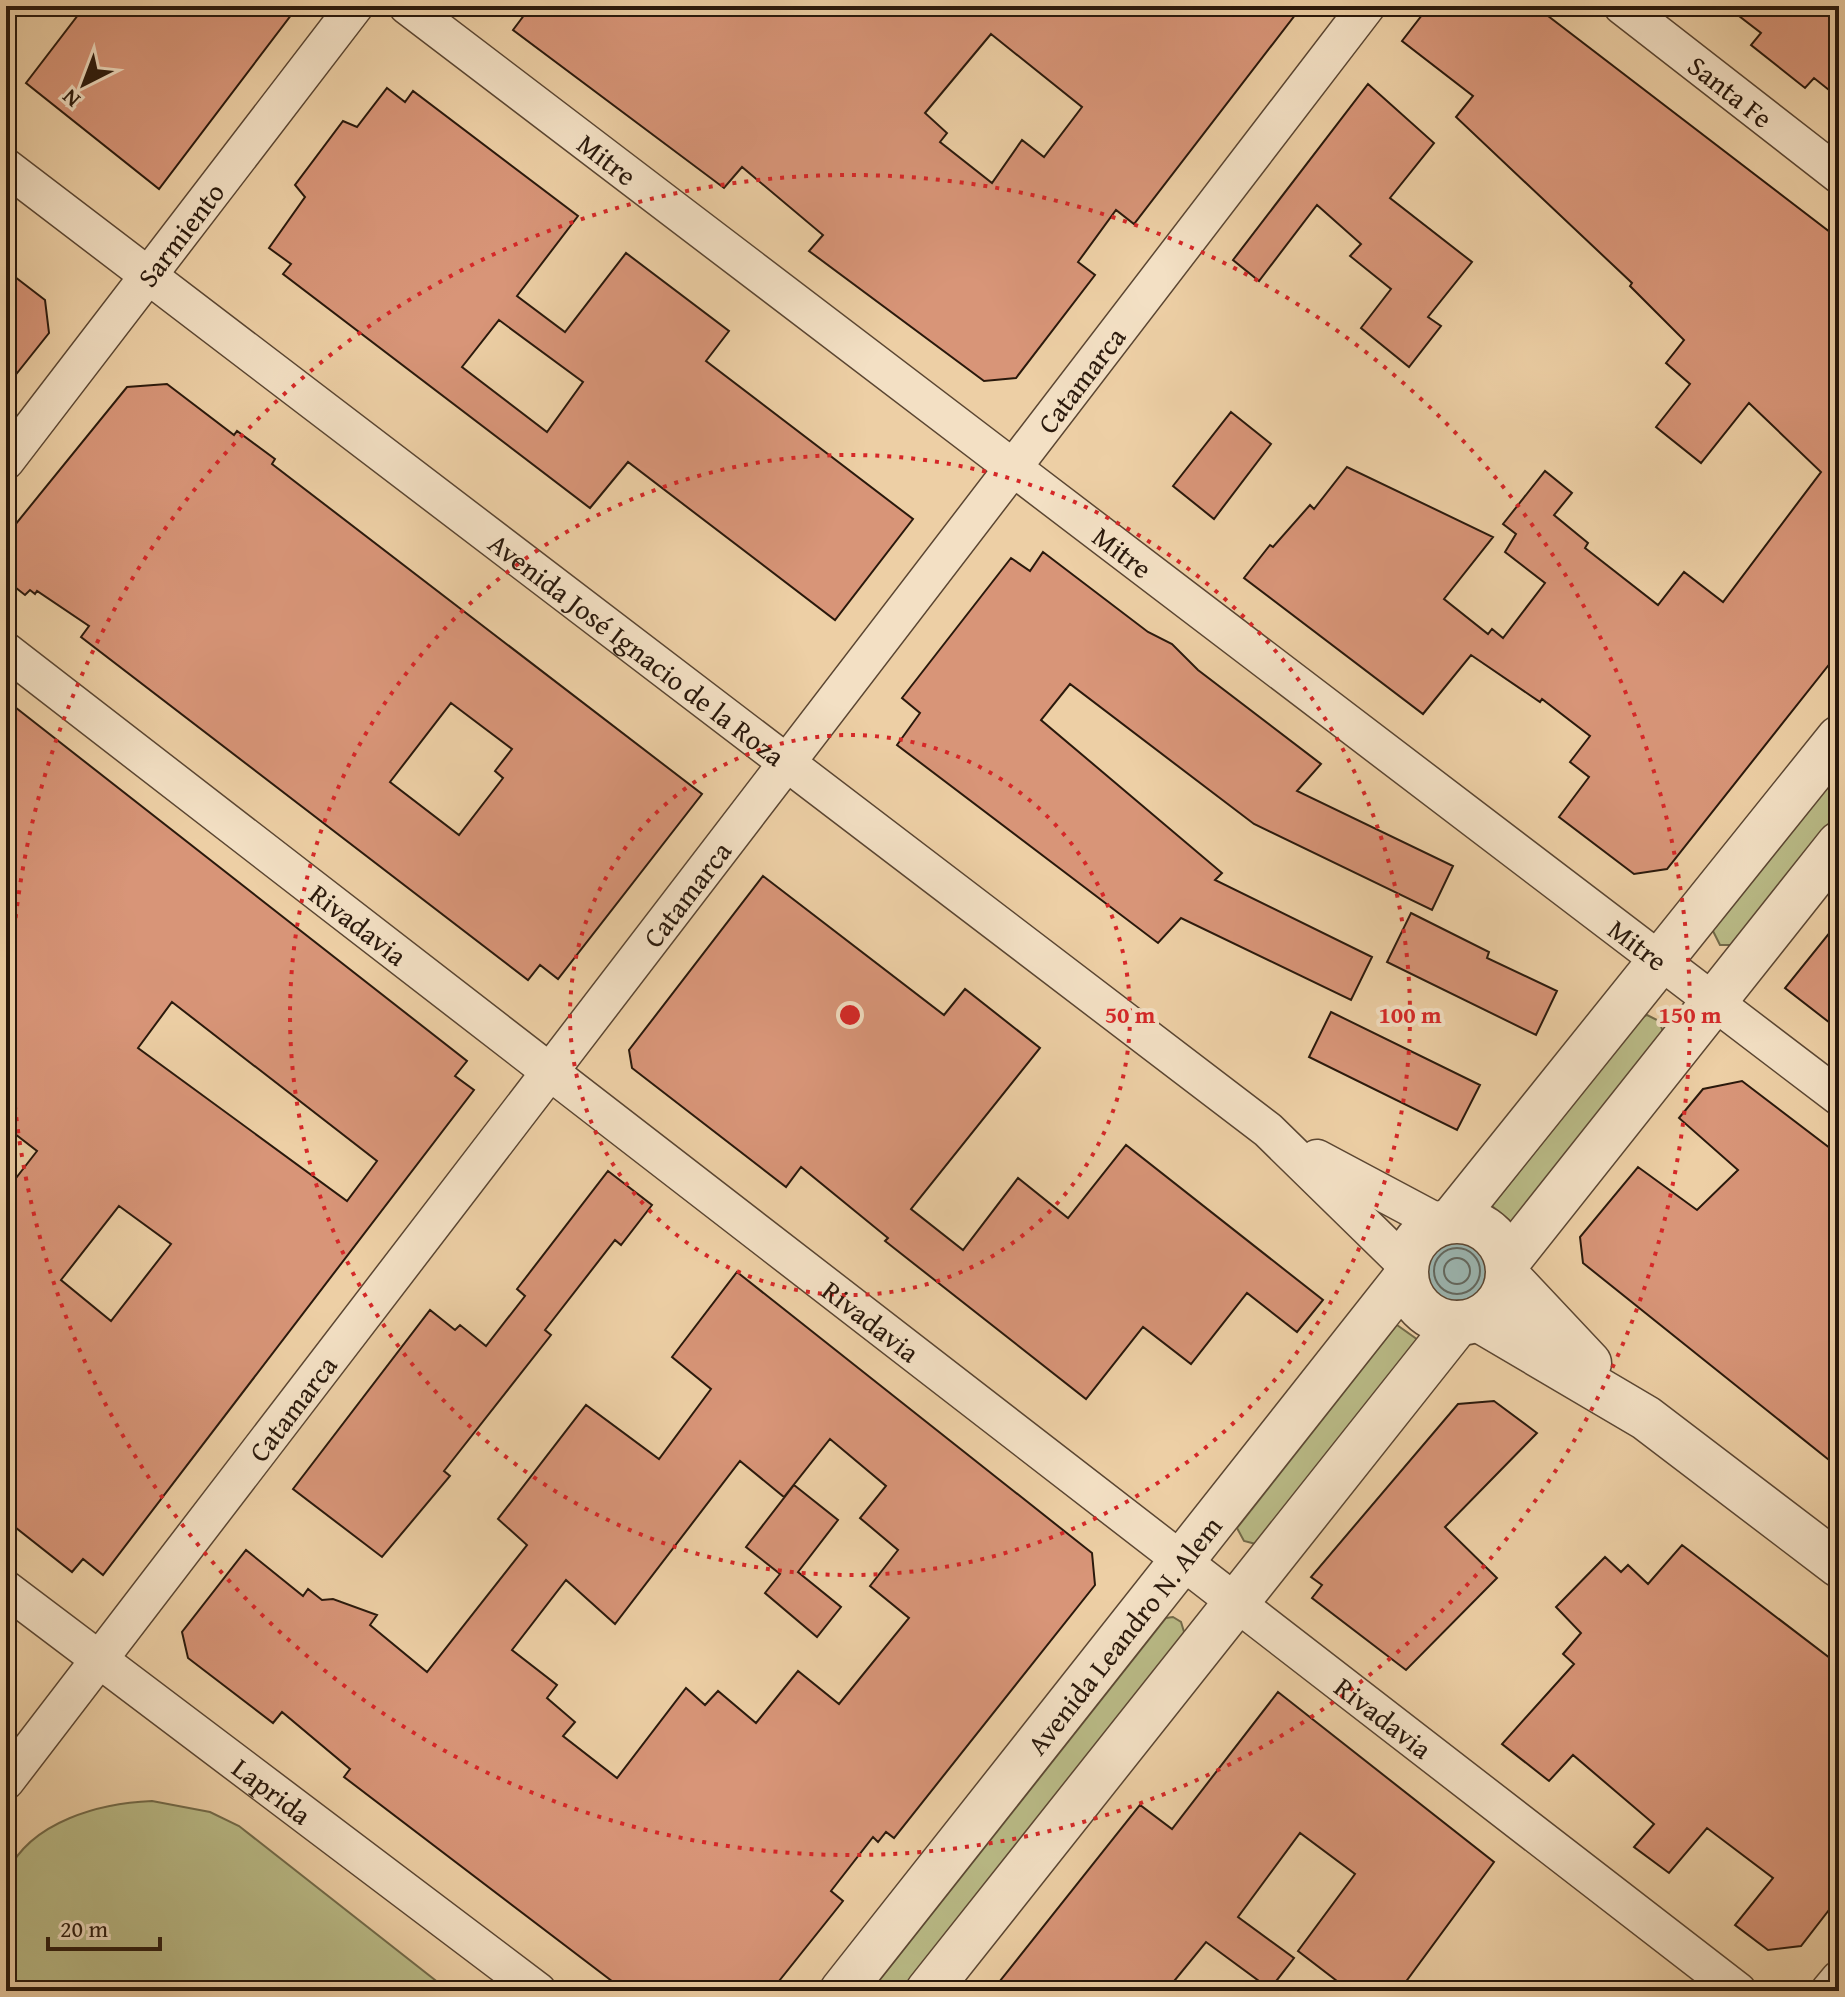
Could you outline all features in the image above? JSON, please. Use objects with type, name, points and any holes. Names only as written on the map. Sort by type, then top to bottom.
[{"type":"street","name":"Sarmiento","points":[[6,461],[355,6]]},
{"type":"street","name":"Mitre","points":[[407,6],[1011,470],[1839,1097]]},
{"type":"street","name":"Catamarca","points":[[6,1781],[1367,6]]},
{"type":"street","name":"Santa Fe","points":[[1622,6],[1839,175]]},
{"type":"street","name":"Avenida José Ignacio de la Roza","points":[[6,167],[1268,1130],[1406,1271]]},
{"type":"street","name":"Rivadavia","points":[[6,651],[1738,1991]]},
{"type":"street","points":[[1646,1418],[1468,1321],[1443,1321],[1418,1305],[1406,1271],[1417,1240],[1446,1222],[1839,738]]},
{"type":"street","points":[[928,1991],[1236,1603],[1468,1321],[1499,1302],[1508,1269],[1839,844]]},
{"type":"street","name":"Avenida José Ignacio de la Roza","points":[[1268,1130],[1446,1222]]},
{"type":"street","points":[[1446,1222],[1467,1221],[1494,1235],[1508,1269],[1558,1332],[1646,1418],[1839,1565]]},
{"type":"street","name":"Avenida Leandro N. Alem","points":[[842,1991],[1182,1562],[1406,1271]]},
{"type":"street","name":"Laprida","points":[[6,1589],[538,1991]]},
{"type":"street","points":[[1829,1991],[1839,1979]]},
{"type":"green space","points":[[1839,770],[1839,811],[1732,945],[1720,945],[1712,929]]},
{"type":"green space","points":[[1647,1015],[1659,1021],[1663,1032],[1511,1222],[1492,1206],[1642,1017]]},
{"type":"green space","points":[[1397,1325],[1418,1340],[1256,1544],[1244,1541],[1237,1528]]},
{"type":"green space","points":[[1173,1617],[1181,1622],[1185,1635],[903,1991],[871,1991],[1166,1618]]},
{"type":"green space","points":[[152,1801],[210,1812],[239,1826],[449,1991],[6,1991],[5,1881],[18,1855],[33,1840],[69,1818],[111,1806]]},
{"type":"water","points":[[1457,1240],[1469,1242],[1479,1249],[1486,1259],[1486,1283],[1479,1293],[1469,1300],[1457,1302],[1445,1300],[1435,1293],[1428,1283],[1426,1271],[1428,1259],[1435,1249],[1445,1242]]},
{"type":"building","points":[[85,6],[298,6],[159,189],[26,83]]},
{"type":"building","points":[[531,6],[1302,6],[1134,224],[1116,210],[1078,262],[1095,275],[1016,378],[984,381],[809,251],[823,235],[742,167],[724,188],[513,30]],"holes":[[[991,34],[1082,107],[1044,157],[1022,140],[992,183],[940,142],[947,133],[925,113]]]},
{"type":"building","points":[[1429,6],[1535,6],[1839,239],[1839,652],[1667,869],[1634,874],[1559,817],[1589,777],[1570,762],[1590,736],[1542,699],[1540,702],[1471,655],[1423,714],[1244,578],[1270,545],[1273,547],[1310,505],[1314,509],[1347,467],[1493,537],[1444,599],[1488,634],[1492,629],[1503,638],[1545,583],[1505,552],[1516,534],[1503,524],[1545,471],[1572,493],[1554,515],[1588,543],[1585,548],[1658,605],[1684,572],[1723,602],[1821,472],[1749,403],[1701,463],[1656,427],[1690,384],[1666,363],[1684,340],[1630,286],[1632,283],[1456,117],[1473,96],[1402,41]]},
{"type":"building","points":[[1726,6],[1839,6],[1839,98],[1814,78],[1805,88],[1751,45],[1761,33]]},
{"type":"building","points":[[1368,84],[1434,143],[1390,198],[1472,262],[1428,317],[1441,326],[1409,367],[1361,328],[1391,289],[1350,256],[1361,244],[1317,205],[1259,281],[1233,260]]},
{"type":"building","points":[[387,88],[405,102],[413,91],[578,216],[517,296],[565,332],[626,253],[729,331],[706,361],[913,519],[835,620],[628,462],[590,508],[283,274],[291,264],[269,248],[305,197],[295,185],[343,121],[357,127]],"holes":[[[499,320],[583,382],[547,432],[462,367]]]},
{"type":"building","points":[[6,270],[45,300],[49,333],[6,387]]},
{"type":"building","points":[[167,384],[234,435],[237,431],[275,459],[272,464],[702,794],[558,979],[540,965],[528,980],[81,637],[89,626],[37,591],[35,594],[30,590],[25,595],[6,580],[6,536],[127,387]],"holes":[[[451,703],[512,749],[495,771],[503,778],[459,835],[390,782]]]},
{"type":"building","points":[[1231,412],[1271,444],[1214,519],[1173,486]]},
{"type":"building","points":[[1043,552],[1148,632],[1172,644],[1198,670],[1321,764],[1297,791],[1453,866],[1432,910],[1254,824],[1070,684],[1041,720],[1222,873],[1215,880],[1372,957],[1351,1000],[1181,918],[1158,943],[897,745],[920,713],[902,698],[1011,558],[1030,571]]},
{"type":"building","points":[[6,700],[467,1061],[455,1076],[474,1090],[103,1575],[83,1559],[72,1572],[6,1520],[6,1191],[37,1151],[6,1127]],"holes":[[[172,1002],[377,1161],[347,1201],[138,1048]],[[119,1206],[171,1244],[111,1321],[61,1280]]]},
{"type":"building","points":[[763,876],[944,1015],[965,989],[1040,1048],[911,1209],[963,1250],[1018,1178],[1068,1218],[1126,1145],[1323,1300],[1297,1332],[1247,1293],[1191,1364],[1143,1327],[1086,1399],[885,1241],[888,1238],[801,1167],[786,1187],[632,1068],[629,1050]]},
{"type":"building","points":[[1411,913],[1489,952],[1487,958],[1557,991],[1536,1035],[1387,962]]},
{"type":"building","points":[[1839,921],[1839,1030],[1785,988]]},
{"type":"building","points":[[1331,1012],[1480,1085],[1457,1130],[1309,1057]]},
{"type":"building","points":[[1742,1081],[1839,1155],[1839,1468],[1583,1263],[1580,1237],[1638,1167],[1697,1210],[1738,1170],[1679,1118],[1703,1089]]},
{"type":"building","points":[[608,1171],[652,1205],[621,1245],[615,1240],[545,1330],[551,1335],[444,1471],[450,1476],[382,1557],[293,1489],[430,1310],[455,1330],[460,1325],[486,1346],[525,1296],[517,1289]]},
{"type":"building","points":[[737,1272],[1092,1553],[1095,1585],[894,1838],[886,1832],[878,1842],[873,1837],[831,1891],[843,1901],[771,1991],[625,1991],[344,1777],[350,1769],[282,1712],[273,1723],[188,1658],[182,1632],[246,1550],[303,1596],[308,1589],[322,1600],[333,1599],[377,1615],[370,1625],[427,1672],[527,1545],[498,1519],[586,1405],[659,1459],[711,1389],[672,1357]],"holes":[[[830,1439],[886,1486],[860,1518],[898,1550],[870,1586],[909,1618],[839,1704],[798,1671],[756,1723],[718,1691],[705,1705],[686,1688],[617,1778],[563,1736],[575,1722],[547,1698],[557,1685],[512,1650],[566,1580],[615,1624],[740,1461],[784,1497]]]},
{"type":"building","points":[[1494,1401],[1537,1433],[1445,1527],[1497,1578],[1406,1670],[1312,1598],[1322,1585],[1311,1577],[1458,1404]]},
{"type":"building","points":[[794,1485],[838,1520],[798,1572],[841,1607],[817,1637],[765,1593],[780,1574],[746,1547]]},
{"type":"building","points":[[1682,1545],[1839,1665],[1839,1897],[1801,1946],[1768,1950],[1735,1925],[1773,1878],[1707,1828],[1669,1873],[1634,1847],[1654,1824],[1573,1755],[1549,1781],[1502,1744],[1574,1664],[1563,1654],[1581,1633],[1556,1607],[1605,1557],[1621,1572],[1628,1565],[1648,1584]]},
{"type":"building","points":[[1278,1692],[1494,1862],[1399,1991],[1350,1991],[1298,1951],[1355,1874],[1300,1833],[1238,1917],[1294,1958],[1270,1989],[1206,1942],[1166,1991],[992,1991],[1140,1805],[1172,1829]]}]
